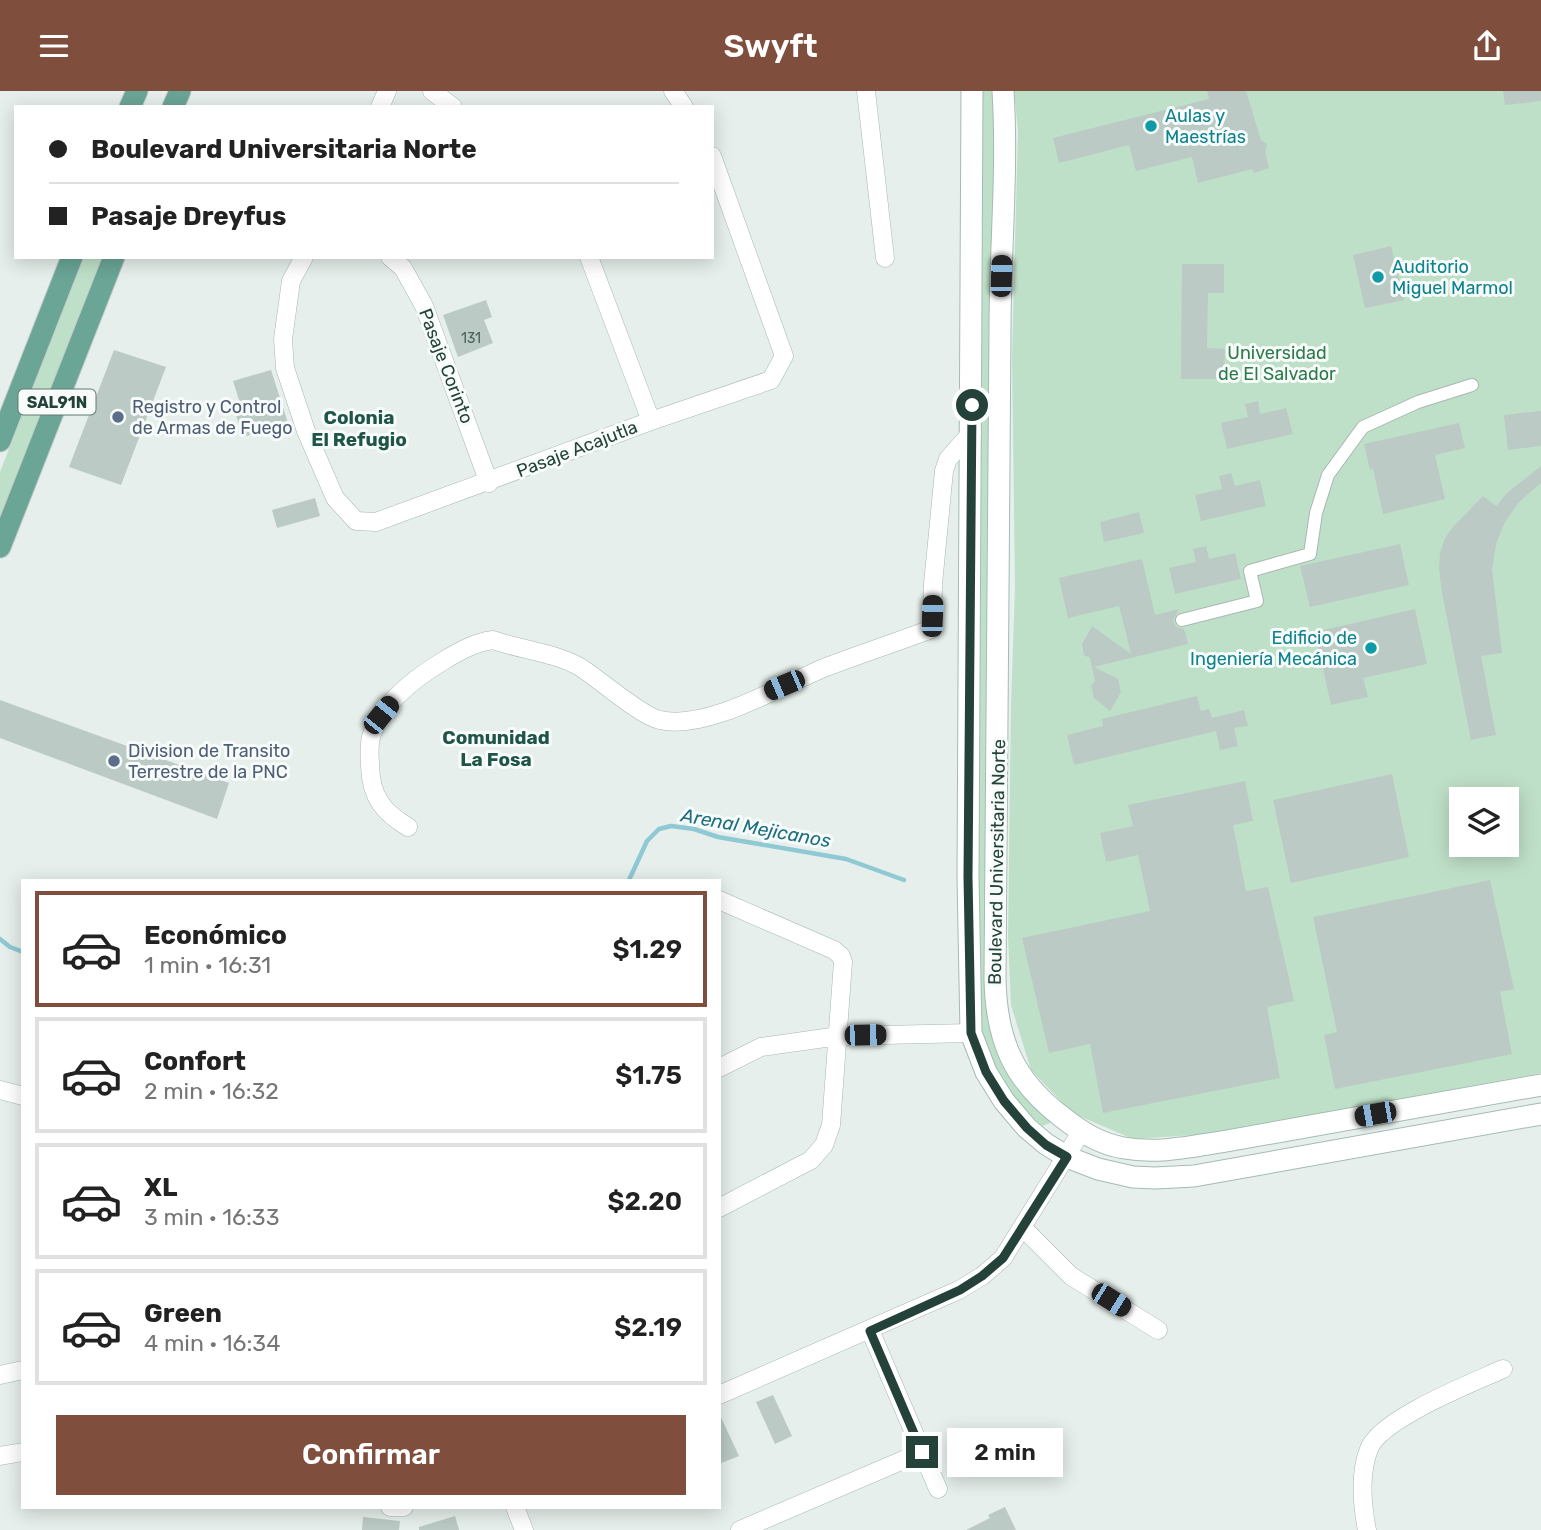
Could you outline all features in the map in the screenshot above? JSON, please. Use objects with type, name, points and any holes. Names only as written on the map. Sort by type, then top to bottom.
[{"type":"main road","name":"Boulevard Universitaria Norte","points":[[972,91],[968,877],[971,1033],[986,1072],[1004,1101],[1046,1145],[1067,1157],[1133,1177],[1194,1176],[1541,1114]]},
{"type":"main road","name":"Boulevard Universitaria Norte","points":[[1003,91],[1005,152],[1000,327],[995,997],[1002,1034],[1016,1068],[1038,1097],[1081,1132],[1126,1149],[1175,1149],[1541,1084]]},
{"type":"main road","name":"SAL91N","points":[[0,441],[71,259]]},
{"type":"main road","name":"SAL91N","points":[[0,547],[113,259]]},
{"type":"street","points":[[432,91],[450,105]]},
{"type":"street","points":[[866,91],[885,258]]},
{"type":"street","name":"Pasaje Acajutla","points":[[303,259],[291,281],[283,339],[285,368],[306,431],[335,498],[356,521],[376,523],[651,421],[771,380],[784,356],[714,161]]},
{"type":"street","name":"Pasaje Corinto","points":[[392,259],[403,268],[424,306],[489,483]]},
{"type":"street","points":[[590,259],[651,421]]},
{"type":"street","points":[[1182,620],[1257,600],[1251,571],[1310,554],[1316,513],[1328,475],[1363,427],[1418,402],[1472,385]]},
{"type":"street","points":[[408,827],[388,815],[379,803],[370,775],[371,736],[381,715],[394,699],[422,674],[460,651],[485,641],[493,640],[562,659],[598,679],[659,720],[693,720],[716,715],[825,668],[932,629],[933,584],[944,471],[948,459],[972,432]]},
{"type":"street","points":[[721,901],[834,950],[843,962],[831,1125],[824,1145],[811,1160],[721,1207]]},
{"type":"street","points":[[721,1067],[761,1047],[839,1036],[971,1033]]},
{"type":"street","points":[[0,1090],[21,1095]]},
{"type":"street","points":[[721,1394],[870,1331],[960,1290],[982,1276],[1003,1258],[1081,1132]]},
{"type":"street","points":[[1022,1227],[1071,1276],[1158,1330]]},
{"type":"street","points":[[870,1331],[938,1489]]},
{"type":"street","points":[[1367,1530],[1362,1482],[1369,1447],[1389,1425],[1503,1369]]},
{"type":"street","points":[[0,1375],[21,1370]]},
{"type":"street","points":[[0,1456],[21,1452]]},
{"type":"street","points":[[740,1530],[922,1452]]},
{"type":"street","points":[[516,1509],[524,1530]]},
{"type":"green space","points":[[982,91],[994,91],[995,115],[989,998],[1052,1119],[1050,1123],[1042,1126],[1017,1100],[998,1073],[985,1042],[978,1007]]},
{"type":"green space","name":"Universidad de El Salvador","points":[[1014,91],[1541,91],[1541,1073],[1210,1134],[1133,1139],[1072,1113],[1031,1070],[1011,1005],[1008,936],[1015,587],[1012,355],[1018,131]]},
{"type":"green space","points":[[83,259],[103,259],[0,528],[0,472]]},
{"type":"building","points":[[1207,91],[1246,91],[1261,140],[1267,144],[1265,151],[1269,168],[1254,173],[1252,169],[1198,183],[1192,157],[1136,171],[1129,145],[1059,163],[1053,138],[1209,99]]},
{"type":"building","points":[[1503,91],[1541,91],[1541,101],[1505,105]]},
{"type":"building","name":"Auditorio Miguel Marmol","points":[[1391,246],[1404,300],[1365,308],[1353,255]]},
{"type":"building","points":[[1182,264],[1224,264],[1224,293],[1208,293],[1207,348],[1225,349],[1224,379],[1181,379]]},
{"type":"building","points":[[486,300],[492,317],[484,320],[493,343],[458,357],[443,315]]},
{"type":"building","name":"Registro y Control de Armas de Fuego","points":[[114,350],[166,367],[121,485],[69,467]]},
{"type":"building","points":[[271,370],[288,423],[243,437],[233,405],[240,403],[233,381]]},
{"type":"building","points":[[1258,401],[1260,414],[1286,408],[1293,434],[1227,449],[1221,423],[1248,417],[1245,404]]},
{"type":"building","points":[[1541,411],[1541,446],[1508,450],[1504,415]]},
{"type":"building","points":[[1459,423],[1465,448],[1435,455],[1445,499],[1383,514],[1373,469],[1370,470],[1364,444]]},
{"type":"building","points":[[1541,466],[1541,483],[1518,503],[1504,524],[1496,544],[1492,569],[1502,653],[1481,656],[1496,735],[1471,740],[1442,593],[1440,553],[1452,528],[1483,496],[1496,506],[1507,493]]},
{"type":"building","points":[[1231,473],[1235,486],[1260,480],[1266,506],[1201,521],[1195,495],[1222,489],[1219,476]]},
{"type":"building","points":[[315,498],[320,516],[277,528],[272,510]]},
{"type":"building","points":[[1139,512],[1144,533],[1104,542],[1100,522]]},
{"type":"building","points":[[1400,544],[1409,585],[1310,607],[1300,566]]},
{"type":"building","points":[[1206,546],[1209,559],[1235,553],[1241,579],[1175,594],[1169,568],[1196,562],[1193,549]]},
{"type":"building","points":[[1142,559],[1155,615],[1179,609],[1173,621],[1176,627],[1184,629],[1188,644],[1094,667],[1118,679],[1121,692],[1110,711],[1094,698],[1091,685],[1095,681],[1090,658],[1084,655],[1082,644],[1092,626],[1131,654],[1119,606],[1068,618],[1059,578]]},
{"type":"building","name":"Edificio de Ingeniería Mecánica","points":[[1415,609],[1427,664],[1363,678],[1368,697],[1331,705],[1315,632]]},
{"type":"building","points":[[1197,696],[1201,711],[1209,709],[1212,718],[1244,710],[1248,726],[1234,728],[1238,746],[1220,750],[1216,731],[1074,765],[1067,735],[1103,726],[1102,719]]},
{"type":"building","name":"Division de Transito Terrestre de la PNC","points":[[0,700],[229,783],[217,819],[0,738]]},
{"type":"building","points":[[1392,774],[1409,857],[1291,883],[1273,800]]},
{"type":"building","points":[[1245,781],[1253,821],[1233,825],[1246,891],[1268,887],[1294,1001],[1267,1007],[1280,1078],[1103,1113],[1090,1044],[1049,1053],[1022,938],[1150,911],[1138,855],[1106,862],[1100,833],[1133,826],[1128,805]]},
{"type":"building","points":[[1490,880],[1514,989],[1500,992],[1512,1054],[1335,1089],[1324,1035],[1337,1032],[1313,917]]},
{"type":"building","points":[[773,1395],[792,1436],[775,1444],[756,1402]]},
{"type":"building","points":[[721,1417],[739,1456],[721,1463]]},
{"type":"building","points":[[1005,1507],[1016,1530],[966,1530],[990,1518],[988,1515]]},
{"type":"building","points":[[455,1516],[459,1530],[419,1530],[419,1527]]},
{"type":"building","points":[[363,1517],[400,1521],[399,1530],[362,1530]]},
{"type":"waterway","name":"Arenal Mejicanos","points":[[629,879],[647,841],[659,829],[671,826],[694,829],[718,837],[846,859],[904,880]]},
{"type":"waterway","name":"Arenal Mejicanos","points":[[0,939],[21,951]]},
{"type":"place","name":"Aulas y Maestrías","points":[[1151,126]]},
{"type":"place","name":"Auditorio Miguel Marmol","points":[[1378,277]]},
{"type":"place","name":"Registro y Control de Armas de Fuego","points":[[118,417]]},
{"type":"place","name":"Edificio de Ingeniería Mecánica","points":[[1371,648]]},
{"type":"place","name":"Division de Transito Terrestre de la PNC","points":[[114,761]]},
{"type":"district","name":"Colonia El Refugio","points":[[359,428]]},
{"type":"district","name":"Comunidad La Fosa","points":[[496,748]]},
{"type":"route","points":[[922,1452],[870,1331],[960,1290],[1003,1258],[1067,1157],[1046,1145],[1004,1101],[986,1072],[971,1033],[968,877],[972,405]]}]
